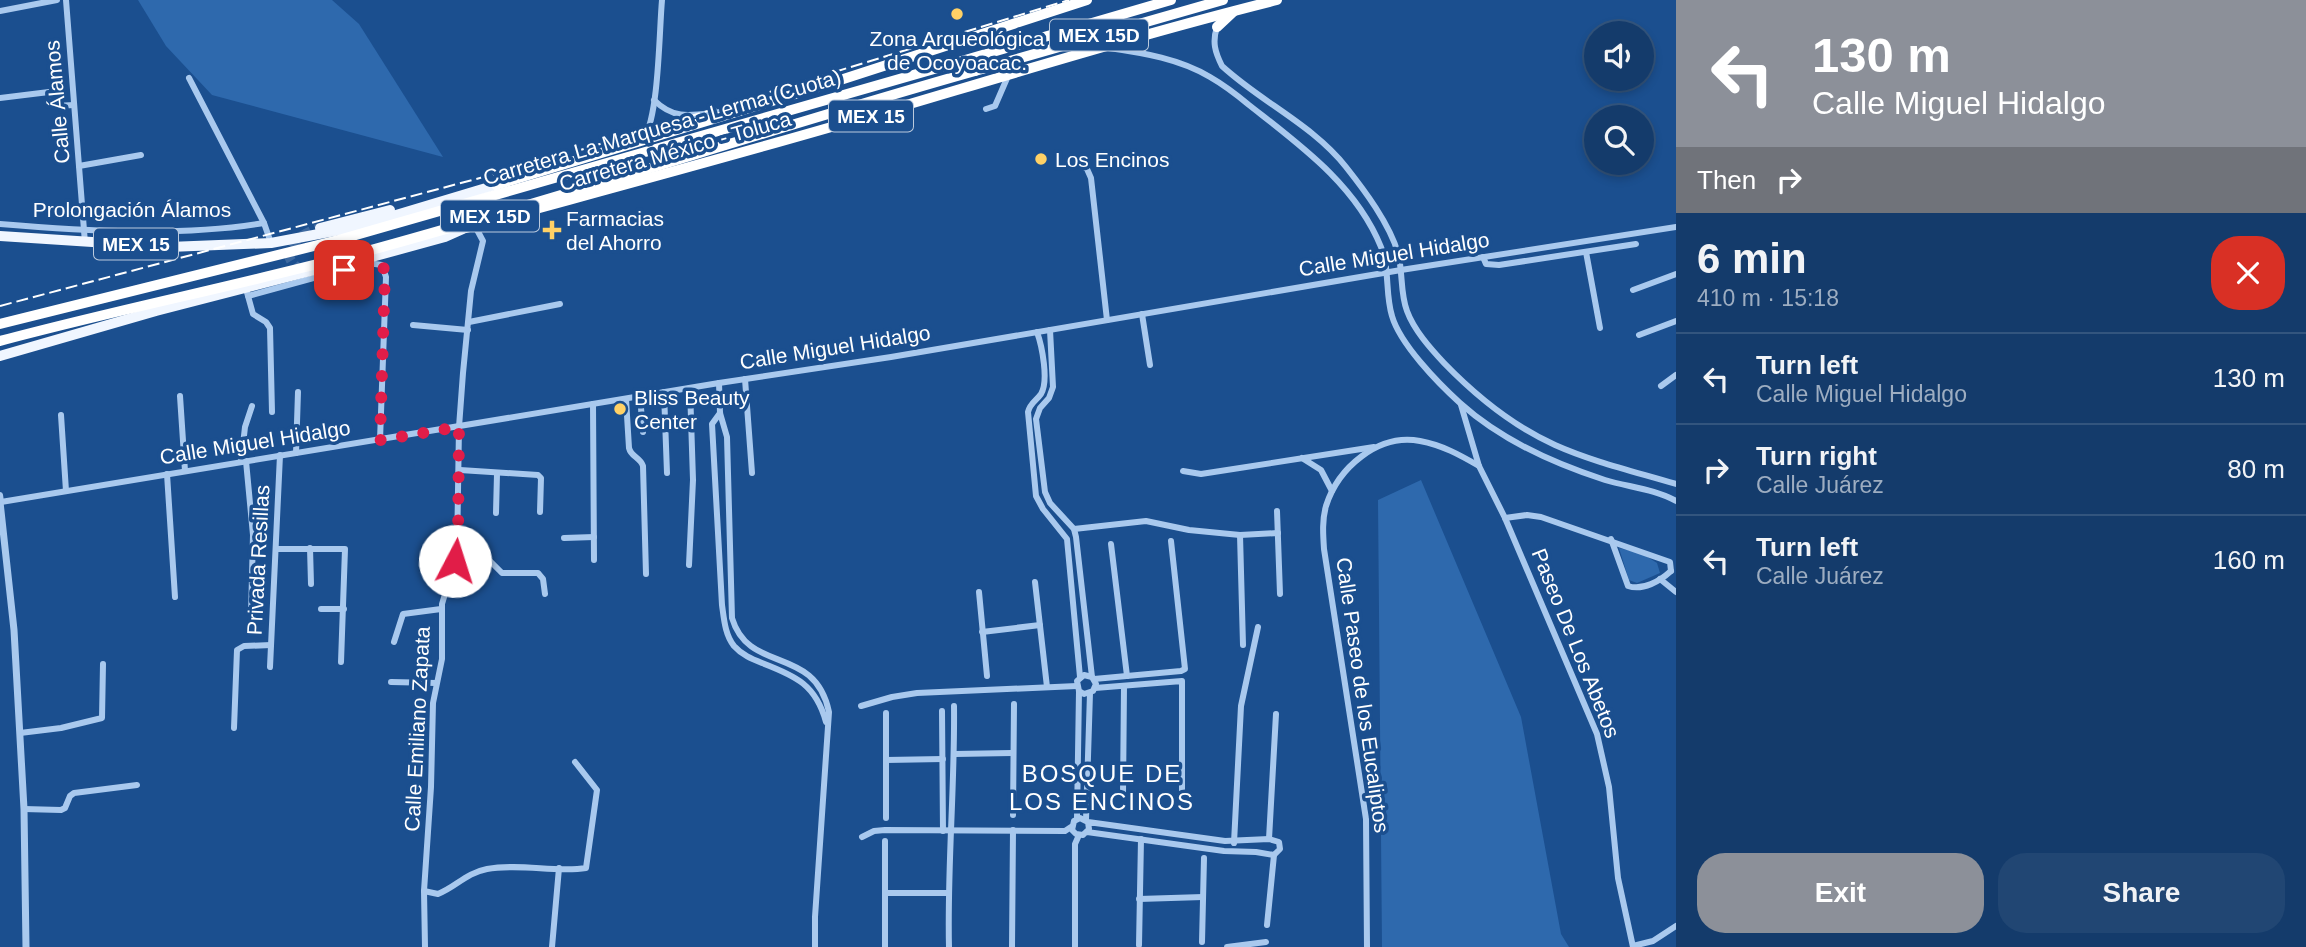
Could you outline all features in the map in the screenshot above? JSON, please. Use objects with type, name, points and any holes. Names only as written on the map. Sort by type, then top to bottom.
[{"type":"highway","name":"Carretera México - Toluca","points":[[496,185],[642,142],[1087,0]]},
{"type":"highway","name":"Carretera La Marquesa - Lerma (Cuota)","points":[[0,324],[342,239],[1169,0]]},
{"type":"highway","name":"Carretera La Marquesa - Lerma (Cuota)","points":[[0,341],[359,253],[531,204],[798,122],[1223,0]]},
{"type":"highway","name":"Carretera México - Toluca","points":[[463,229],[603,192],[1008,76],[1098,47],[1277,0]]},
{"type":"highway","points":[[1217,27],[1234,11]]},
{"type":"main road","points":[[320,228],[440,196],[496,185]]},
{"type":"main road","name":"Carretera México - Toluca","points":[[0,236],[169,247],[271,243],[356,227],[496,185]]},
{"type":"main road","points":[[328,269],[445,237],[463,229]]},
{"type":"main road","name":"Carretera México - Toluca","points":[[0,356],[156,311],[247,293],[463,229]]},
{"type":"street","points":[[0,11],[57,0]]},
{"type":"street","name":"Calle Álamos","points":[[66,0],[85,243]]},
{"type":"street","points":[[642,142],[651,123],[663,0]]},
{"type":"street","points":[[1098,47],[1166,58],[1209,76],[1264,115],[1319,160],[1345,189],[1376,234],[1387,273],[1391,315],[1409,346],[1461,404],[1515,443],[1543,457],[1605,480],[1673,499],[1676,485],[1582,456],[1554,444],[1517,424],[1458,377],[1420,334],[1406,309],[1397,251],[1383,222],[1344,164],[1315,137],[1223,66],[1217,56],[1213,38],[1217,27]]},
{"type":"street","points":[[986,108],[995,106],[1008,76]]},
{"type":"street","name":"Prolongación Álamos","points":[[189,78],[264,223],[271,243]]},
{"type":"street","points":[[0,98],[49,92],[55,106],[74,105]]},
{"type":"street","points":[[654,100],[667,112],[681,116],[741,111]]},
{"type":"street","points":[[79,166],[141,155]]},
{"type":"street","points":[[1080,164],[1087,169],[1091,177],[1107,320]]},
{"type":"street","name":"Prolongación Álamos","points":[[0,224],[164,231],[220,229],[264,223]]},
{"type":"street","name":"Calle Emiliano Zapata","points":[[425,947],[425,891],[436,683],[442,659],[441,609],[458,542],[459,427],[471,291],[483,241],[475,226]]},
{"type":"street","name":"Calle Miguel Hidalgo","points":[[0,502],[719,383],[891,358],[1401,270],[1676,226]]},
{"type":"street","points":[[1483,257],[1486,264],[1499,265],[1636,244]]},
{"type":"street","points":[[1586,252],[1601,328]]},
{"type":"street","points":[[272,412],[270,328],[253,314],[247,293],[368,263],[382,265],[386,277],[380,440]]},
{"type":"street","points":[[1633,290],[1676,274]]},
{"type":"street","points":[[413,325],[469,326],[560,304]]},
{"type":"street","points":[[1391,315],[1406,309]]},
{"type":"street","points":[[1142,314],[1150,365]]},
{"type":"street","points":[[1639,335],[1676,321]]},
{"type":"street","points":[[1050,330],[1053,374],[1051,393],[1036,419],[1045,492],[1057,511],[1074,529],[1093,678],[1087,832]]},
{"type":"street","points":[[862,837],[874,831],[1065,831],[1077,818],[1080,677],[1067,540],[1036,496],[1028,419],[1028,408],[1043,389],[1044,374],[1037,332]]},
{"type":"street","points":[[1041,347],[1052,346]]},
{"type":"street","points":[[1044,374],[1053,374]]},
{"type":"street","points":[[1661,386],[1676,375]]},
{"type":"street","points":[[746,379],[751,473]]},
{"type":"street","points":[[719,383],[720,413],[727,436],[732,618],[741,639],[765,664]]},
{"type":"street","points":[[689,565],[693,480],[690,388]]},
{"type":"street","points":[[296,453],[298,392]]},
{"type":"street","points":[[664,393],[667,473]]},
{"type":"street","points":[[180,396],[185,471]]},
{"type":"street","points":[[640,396],[643,432]]},
{"type":"street","points":[[626,399],[630,452],[641,460],[643,466],[646,574]]},
{"type":"street","points":[[593,404],[594,559]]},
{"type":"street","name":"Paseo De Los Abetos","points":[[1461,404],[1479,466],[1506,519],[1597,734],[1609,787],[1618,878],[1633,946]]},
{"type":"street","points":[[251,616],[253,535],[243,461],[245,426],[252,406]]},
{"type":"street","points":[[720,413],[712,425],[724,619],[732,644],[750,658],[788,674],[808,687],[818,697],[827,727]]},
{"type":"street","points":[[61,415],[66,491]]},
{"type":"street","points":[[1183,471],[1201,474],[1398,441],[1419,441],[1452,450],[1479,466]]},
{"type":"street","name":"Calle Paseo de los Eucaliptos","points":[[1367,947],[1366,819],[1324,549],[1323,527],[1332,492],[1347,470],[1376,446]]},
{"type":"street","name":"Privada Resillas","points":[[270,667],[280,455]]},
{"type":"street","points":[[1301,457],[1321,470],[1332,492]]},
{"type":"street","points":[[460,470],[539,476],[540,512]]},
{"type":"street","points":[[167,474],[175,597]]},
{"type":"street","points":[[496,513],[497,474]]},
{"type":"street","points":[[0,495],[14,630],[20,733],[26,947]]},
{"type":"street","points":[[1050,518],[1057,511]]},
{"type":"street","points":[[1277,511],[1280,594]]},
{"type":"street","points":[[1506,519],[1527,515],[1541,517],[1611,539],[1670,562],[1673,572],[1640,588],[1628,586],[1611,539]]},
{"type":"street","points":[[1074,529],[1146,521],[1189,530],[1240,535],[1278,533]]},
{"type":"street","points":[[1240,535],[1243,645]]},
{"type":"street","points":[[564,538],[594,537]]},
{"type":"street","points":[[1080,677],[1127,676],[1184,670],[1171,541]]},
{"type":"street","points":[[1111,544],[1127,676]]},
{"type":"street","points":[[310,548],[311,584]]},
{"type":"street","points":[[277,550],[345,549],[341,662]]},
{"type":"street","points":[[455,561],[487,558],[502,573],[538,573],[544,579],[545,594]]},
{"type":"street","points":[[1660,579],[1676,592]]},
{"type":"street","points":[[1035,582],[1047,687]]},
{"type":"street","points":[[979,592],[987,676]]},
{"type":"street","points":[[321,609],[344,609]]},
{"type":"street","points":[[394,642],[403,614],[441,609]]},
{"type":"street","points":[[982,632],[1040,625]]},
{"type":"street","points":[[1233,851],[1241,706],[1258,627]]},
{"type":"street","points":[[234,728],[237,650],[244,646],[271,645]]},
{"type":"street","points":[[749,646],[805,672],[814,679],[825,697],[828,712],[815,918],[816,947]]},
{"type":"street","points":[[20,733],[61,728],[102,718],[103,664]]},
{"type":"street","points":[[861,706],[917,693],[1047,687],[1092,691],[1182,681],[1182,793]]},
{"type":"street","points":[[391,682],[436,683]]},
{"type":"street","points":[[1123,795],[1124,686]]},
{"type":"street","points":[[1013,815],[1014,704]]},
{"type":"street","points":[[949,947],[948,893],[955,754],[954,706]]},
{"type":"street","points":[[942,711],[943,831]]},
{"type":"street","points":[[886,713],[886,818]]},
{"type":"street","points":[[1269,839],[1276,714]]},
{"type":"street","points":[[955,754],[1012,753]]},
{"type":"street","points":[[886,760],[943,759]]},
{"type":"street","points":[[425,891],[433,894],[443,892],[461,878],[488,868],[530,866],[582,869],[587,866],[597,790],[575,762]]},
{"type":"street","points":[[24,809],[61,810],[67,806],[74,793],[137,785]]},
{"type":"street","points":[[1071,827],[1073,833],[1079,835],[1087,832],[1274,855],[1279,852],[1280,846],[1279,842],[1269,839],[1234,841],[1077,818]]},
{"type":"street","points":[[1012,947],[1013,830]]},
{"type":"street","points":[[1152,841],[1154,830]]},
{"type":"street","points":[[1075,946],[1075,844],[1079,835]]},
{"type":"street","points":[[1139,945],[1141,839]]},
{"type":"street","points":[[885,841],[885,947]]},
{"type":"street","points":[[1267,925],[1274,855]]},
{"type":"street","points":[[1202,942],[1204,858]]},
{"type":"street","points":[[552,947],[559,868]]},
{"type":"street","points":[[885,893],[948,893]]},
{"type":"street","points":[[1139,899],[1203,897]]},
{"type":"street","points":[[1633,946],[1653,941],[1676,926]]},
{"type":"street","points":[[1227,947],[1266,942]]},
{"type":"shaded area","points":[[138,0],[332,0],[359,24],[443,157],[212,95],[166,46]]},
{"type":"shaded area","points":[[1421,480],[1521,717],[1561,934],[1569,947],[1382,947],[1378,500]]},
{"type":"shaded area","points":[[1619,548],[1643,554],[1657,563],[1660,573],[1637,583],[1629,580]]},
{"type":"tunnel","points":[[302,271],[290,258],[289,251],[297,239],[320,228]]},
{"type":"railway","points":[[0,306],[551,159],[1069,0]]},
{"type":"place","name":"Zona Arqueológica de Ocoyoacac.","points":[[957,14]]},
{"type":"place","name":"Los Encinos","points":[[1041,159]]},
{"type":"place","name":"Farmacias del Ahorro","points":[[552,230]]},
{"type":"place","name":"Bliss Beauty Center","points":[[620,409]]},
{"type":"district","name":"BOSQUE DE LOS ENCINOS","points":[[1102,787]]},
{"type":"route","points":[[344,270],[372,262],[382,265],[385,271],[380,440],[459,427],[458,542],[455,561]]}]
